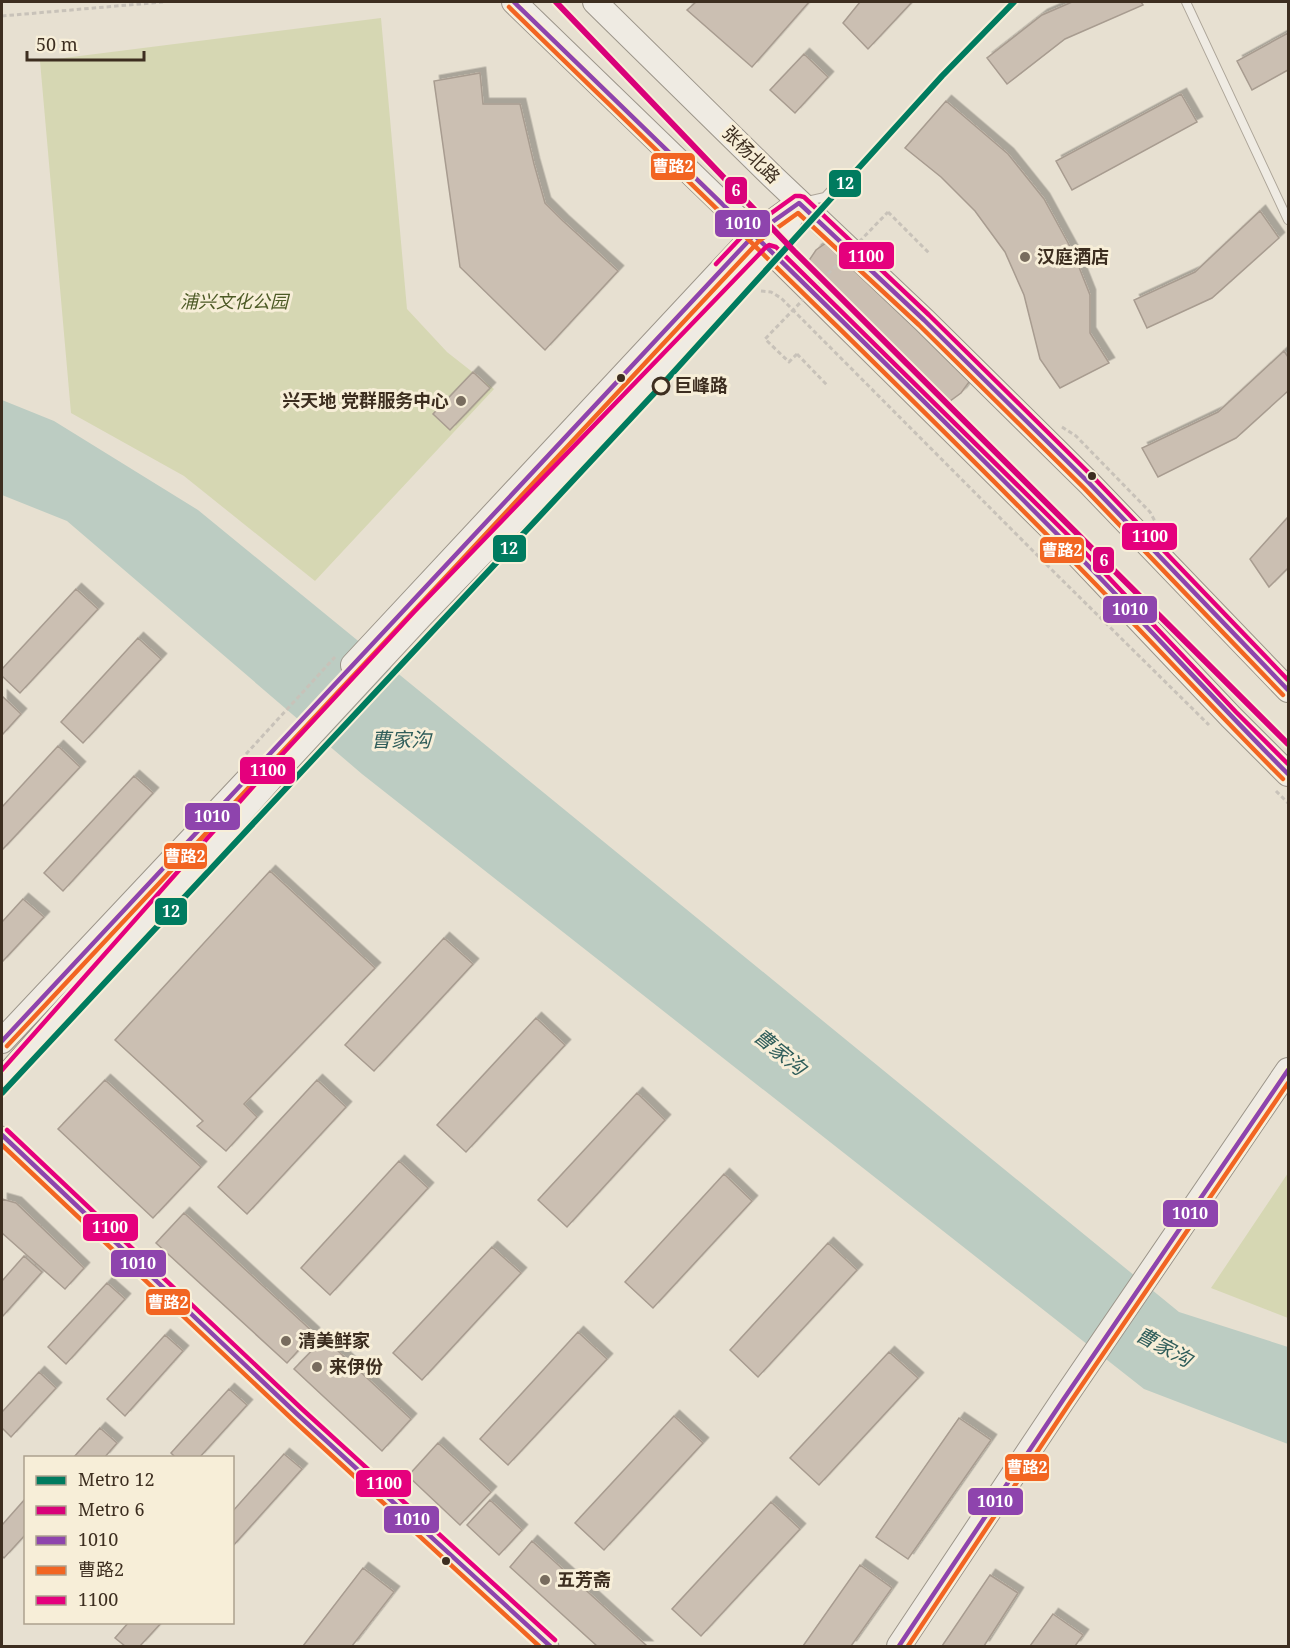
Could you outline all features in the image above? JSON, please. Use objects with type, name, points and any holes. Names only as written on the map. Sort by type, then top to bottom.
[{"type":"main road","points":[[514,2],[1069,546],[1231,717],[1280,780]]},
{"type":"main road","name":"张杨北路","points":[[595,2],[1089,483],[1288,690]]},
{"type":"main road","points":[[414,611],[754,235],[799,203]]},
{"type":"main road","points":[[2,1041],[269,756],[771,252],[799,203]]},
{"type":"main road","points":[[2,1081],[269,756]]},
{"type":"main road","points":[[899,1647],[1063,1400],[1288,1070]]},
{"type":"street","points":[[2,1135],[297,1414],[550,1647]]},
{"type":"lane","points":[[1186,2],[1288,220]]},
{"type":"lane","points":[[799,203],[825,197],[840,181]]},
{"type":"path","points":[[2,16],[163,2]]},
{"type":"path","points":[[827,385],[797,354],[789,362],[765,339],[888,212],[930,254]]},
{"type":"path","points":[[758,290],[771,292],[781,298],[1214,729]]},
{"type":"path","points":[[269,756],[340,652]]},
{"type":"path","points":[[1280,780],[1288,803]]},
{"type":"green space","name":"浦兴文化公园","points":[[381,18],[407,309],[447,352],[494,389],[315,581],[184,476],[71,413],[40,61]]},
{"type":"green space","points":[[1288,1173],[1288,1318],[1211,1288]]},
{"type":"water","name":"曹家沟","points":[[2,400],[54,421],[198,510],[1179,1312],[1288,1347],[1288,1444],[1144,1389],[362,774],[67,521],[2,495]]},
{"type":"building","points":[[696,2],[809,2],[752,67],[687,10]]},
{"type":"building","points":[[860,2],[912,2],[868,49],[843,23]]},
{"type":"building","points":[[1072,2],[1141,2],[1143,5],[1065,39],[1007,84],[987,58],[1042,15]]},
{"type":"building","points":[[1288,33],[1288,70],[1252,90],[1237,61]]},
{"type":"building","points":[[804,54],[828,77],[795,113],[770,90]]},
{"type":"building","points":[[480,73],[483,104],[520,104],[545,203],[618,271],[545,350],[460,267],[434,81]]},
{"type":"building","points":[[1181,94],[1197,122],[1072,190],[1056,161]]},
{"type":"building","points":[[946,101],[1008,154],[1044,199],[1073,252],[1090,295],[1090,333],[1109,363],[1060,388],[1040,359],[1024,295],[1005,252],[975,211],[941,177],[905,148]]},
{"type":"building","points":[[1260,211],[1279,238],[1212,298],[1147,328],[1134,300],[1195,272]]},
{"type":"building","points":[[826,243],[971,371],[969,382],[961,393],[950,401],[938,404],[807,275],[808,262],[816,250]]},
{"type":"building","points":[[1284,351],[1288,357],[1288,391],[1236,438],[1158,477],[1142,448],[1218,412]]},
{"type":"building","name":"兴天地 党群服务中心","points":[[473,372],[490,388],[450,430],[433,414]]},
{"type":"building","points":[[1288,517],[1288,568],[1269,587],[1250,559]]},
{"type":"building","points":[[76,589],[98,609],[20,693],[2,676],[2,669]]},
{"type":"building","points":[[138,638],[161,659],[83,743],[61,722]]},
{"type":"building","points":[[2,696],[21,714],[2,735]]},
{"type":"building","points":[[58,746],[80,767],[2,850],[2,807]]},
{"type":"building","points":[[134,776],[153,793],[63,891],[44,873]]},
{"type":"building","points":[[270,871],[375,968],[244,1104],[257,1117],[226,1151],[197,1126],[203,1121],[115,1040]]},
{"type":"building","points":[[23,899],[44,917],[2,962],[2,922]]},
{"type":"building","points":[[444,938],[473,964],[374,1071],[345,1045]]},
{"type":"building","points":[[536,1018],[565,1045],[466,1152],[437,1125]]},
{"type":"building","points":[[105,1080],[201,1167],[153,1218],[58,1129]]},
{"type":"building","points":[[317,1080],[346,1107],[247,1214],[218,1187]]},
{"type":"building","points":[[637,1093],[665,1120],[567,1227],[538,1200]]},
{"type":"building","points":[[399,1161],[428,1188],[330,1295],[301,1268]]},
{"type":"building","points":[[724,1174],[752,1201],[653,1308],[625,1282]]},
{"type":"building","points":[[2,1199],[16,1203],[84,1268],[65,1289],[2,1233]]},
{"type":"building","points":[[184,1213],[314,1333],[287,1363],[156,1243]]},
{"type":"building","points":[[828,1243],[857,1270],[758,1377],[730,1350]]},
{"type":"building","points":[[492,1247],[521,1273],[422,1380],[393,1353]]},
{"type":"building","points":[[24,1256],[42,1272],[2,1317],[2,1281]]},
{"type":"building","points":[[107,1283],[125,1299],[66,1364],[48,1347]]},
{"type":"building","points":[[578,1332],[607,1359],[508,1465],[480,1439]]},
{"type":"building","points":[[165,1335],[183,1351],[125,1416],[107,1399]]},
{"type":"building","points":[[324,1338],[411,1419],[382,1451],[294,1369]]},
{"type":"building","points":[[889,1352],[918,1378],[819,1485],[790,1458]]},
{"type":"building","points":[[39,1372],[56,1388],[11,1437],[2,1428],[2,1412]]},
{"type":"building","points":[[229,1389],[247,1405],[201,1456],[174,1456],[171,1453]]},
{"type":"building","points":[[674,1416],[703,1443],[604,1550],[575,1523]]},
{"type":"building","points":[[959,1418],[991,1440],[908,1559],[876,1537]]},
{"type":"building","points":[[100,1428],[117,1443],[106,1456],[75,1456]]},
{"type":"building","points":[[438,1443],[491,1492],[460,1525],[408,1476]]},
{"type":"building","points":[[284,1454],[302,1469],[234,1545],[234,1510]]},
{"type":"building","points":[[24,1500],[24,1536],[4,1558],[2,1556],[2,1525]]},
{"type":"building","points":[[490,1500],[522,1530],[499,1555],[467,1525]]},
{"type":"building","points":[[771,1502],[800,1529],[701,1636],[672,1609]]},
{"type":"building","points":[[532,1541],[647,1646],[597,1646],[510,1567]]},
{"type":"building","points":[[860,1565],[892,1588],[851,1646],[803,1646]]},
{"type":"building","points":[[363,1568],[394,1592],[352,1646],[303,1646]]},
{"type":"building","points":[[990,1575],[1018,1593],[984,1646],[942,1646]]},
{"type":"building","points":[[1053,1614],[1083,1635],[1075,1646],[1030,1646]]},
{"type":"building","points":[[127,1624],[160,1624],[140,1646],[125,1646],[115,1638]]},
{"type":"metro line","name":"6","points":[[556,2],[794,251],[1288,744]]},
{"type":"metro line","name":"12","points":[[2,1093],[661,386],[942,76],[1014,2]]},
{"type":"transit line","name":"1010","points":[[514,2],[999,476],[1288,774]]},
{"type":"transit line","name":"曹路2","points":[[509,7],[994,481],[1283,779]]},
{"type":"transit line","name":"1100","points":[[716,264],[749,229],[795,196],[804,197],[929,315],[1094,478],[1288,680]]},
{"type":"transit line","name":"1010","points":[[2,1041],[754,235],[799,203],[924,320],[1089,483],[1288,690]]},
{"type":"transit line","name":"曹路2","points":[[7,1046],[759,241],[798,213],[919,325],[1084,488],[1283,695]]},
{"type":"transit line","name":"1100","points":[[2,1070],[275,762],[414,612],[769,245],[776,247],[1074,541],[1288,764]]},
{"type":"transit line","name":"1010","points":[[899,1646],[1288,1070]]},
{"type":"transit line","name":"曹路2","points":[[908,1646],[1069,1404],[1288,1083]]},
{"type":"transit line","name":"1100","points":[[7,1130],[302,1409],[555,1640]]},
{"type":"transit line","name":"1010","points":[[2,1135],[297,1414],[550,1646]]},
{"type":"transit line","name":"曹路2","points":[[2,1145],[292,1419],[539,1646]]},
{"type":"place","name":"汉庭酒店","points":[[1025,257]]},
{"type":"place","name":"巨峰路","points":[[661,386]]},
{"type":"place","name":"兴天地 党群服务中心","points":[[461,401]]},
{"type":"place","name":"清美鲜家","points":[[286,1341]]},
{"type":"place","name":"来伊份","points":[[317,1367]]},
{"type":"place","name":"五芳斋","points":[[545,1580]]}]
